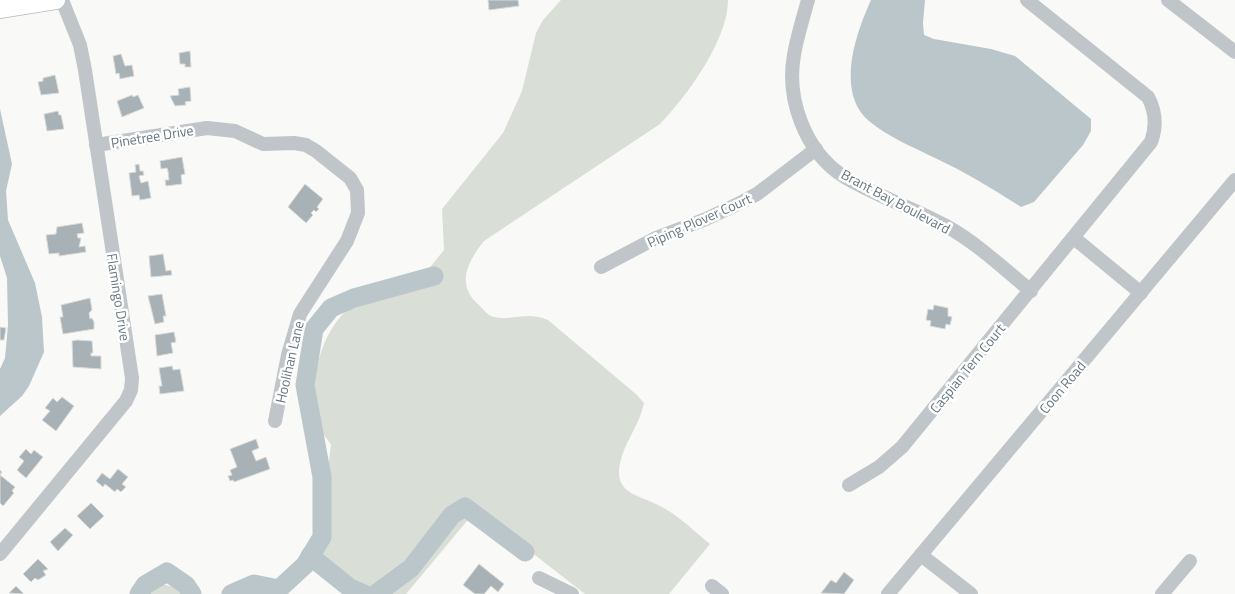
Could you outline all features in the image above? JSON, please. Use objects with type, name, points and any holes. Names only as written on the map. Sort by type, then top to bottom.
[{"type":"main road","points":[[0,9],[56,0]]},
{"type":"street","name":"Flamingo Drive","points":[[0,554],[126,401],[132,378],[80,45],[62,0]]},
{"type":"street","name":"Brant Bay Boulevard","points":[[808,0],[794,55],[793,88],[795,106],[800,121],[816,149],[841,174],[946,226],[986,254],[1031,291]]},
{"type":"street","name":"Caspian Tern Court","points":[[849,485],[879,467],[902,446],[1074,238],[1151,142],[1155,132],[1153,106],[1143,92],[1027,0]]},
{"type":"street","points":[[1168,0],[1235,52]]},
{"type":"street","name":"Pinetree Drive","points":[[96,145],[207,128]]},
{"type":"street","name":"Hoolihan Lane","points":[[207,128],[235,131],[264,144],[294,143],[306,145],[350,178],[357,190],[358,214],[347,241],[300,314],[288,355],[275,421]]},
{"type":"street","name":"Piping Plover Court","points":[[601,266],[656,238],[706,219],[742,202],[816,149]]},
{"type":"street","name":"Coon Road","points":[[888,594],[1235,180]]},
{"type":"street","points":[[1074,238],[1141,293]]},
{"type":"street","points":[[921,555],[971,594]]},
{"type":"street","points":[[1162,594],[1190,561]]},
{"type":"street","points":[[539,578],[572,594]]},
{"type":"shaded area","points":[[561,0],[728,0],[726,16],[714,49],[693,83],[671,112],[660,124],[484,241],[473,257],[466,273],[467,289],[472,297],[492,316],[508,318],[533,316],[548,320],[637,395],[644,403],[622,455],[619,474],[621,482],[630,492],[675,515],[710,544],[669,594],[585,594],[481,513],[472,515],[406,594],[366,594],[312,557],[322,511],[331,445],[318,426],[314,409],[315,377],[324,344],[340,317],[351,307],[364,300],[410,292],[444,250],[442,209],[503,133],[522,91],[536,33],[543,20]]},
{"type":"shaded area","points":[[871,0],[925,0],[924,35],[934,39],[991,49],[1015,56],[1091,119],[1091,131],[1083,145],[1034,202],[1021,207],[968,175],[884,132],[869,121],[859,109],[853,94],[851,79],[852,62],[855,45]]},
{"type":"shaded area","points":[[0,109],[12,164],[6,191],[8,220],[35,283],[42,317],[44,352],[29,386],[22,396],[0,416],[0,369],[5,358],[8,325],[7,278],[0,256]]},
{"type":"shaded area","points":[[161,584],[179,588],[182,594],[144,594]]},
{"type":"building","points":[[488,0],[518,0],[519,6],[489,10]]},
{"type":"building","points":[[190,51],[191,67],[185,67],[185,64],[180,64],[179,53]]},
{"type":"building","points":[[121,54],[125,66],[132,65],[134,76],[120,79],[119,73],[116,74],[113,56]]},
{"type":"building","points":[[55,75],[59,93],[41,95],[38,82],[43,81],[43,78]]},
{"type":"building","points":[[190,87],[191,101],[185,102],[186,105],[175,106],[170,96],[179,95],[178,89]]},
{"type":"building","points":[[132,95],[133,97],[138,95],[144,108],[122,117],[117,101]]},
{"type":"building","points":[[58,111],[59,115],[61,115],[64,129],[47,131],[44,114]]},
{"type":"building","points":[[182,157],[185,174],[181,175],[182,184],[166,186],[165,180],[169,180],[168,171],[167,168],[161,169],[160,161]]},
{"type":"building","points":[[139,164],[140,171],[143,171],[144,175],[139,176],[141,183],[148,181],[151,198],[140,200],[139,195],[132,196],[129,173],[136,172],[135,165]]},
{"type":"building","points":[[305,184],[323,199],[317,207],[319,209],[311,213],[313,215],[306,223],[288,207]]},
{"type":"building","points":[[82,223],[84,233],[77,234],[78,238],[81,238],[79,247],[85,246],[86,252],[59,256],[59,253],[49,254],[46,235],[56,234],[57,227]]},
{"type":"building","points":[[163,254],[166,271],[171,270],[172,275],[151,277],[149,256]]},
{"type":"building","points":[[162,294],[166,316],[163,316],[164,322],[155,324],[148,296]]},
{"type":"building","points":[[90,298],[92,310],[89,313],[90,319],[92,318],[94,322],[94,329],[63,334],[60,317],[63,317],[61,305]]},
{"type":"building","points":[[934,305],[948,308],[948,316],[952,317],[950,325],[946,324],[945,329],[930,326],[931,321],[926,320],[928,309],[933,310]]},
{"type":"building","points":[[0,327],[6,328],[4,340],[0,340]]},
{"type":"building","points":[[174,332],[176,342],[171,343],[173,353],[157,356],[155,335]]},
{"type":"building","points":[[72,341],[92,341],[93,353],[91,353],[91,356],[101,356],[101,369],[73,367]]},
{"type":"building","points":[[172,366],[173,370],[180,369],[184,391],[160,394],[159,386],[162,386],[159,368]]},
{"type":"building","points":[[62,397],[74,406],[56,431],[42,420],[50,411],[45,408],[53,398],[57,402]]},
{"type":"building","points":[[256,439],[259,448],[252,451],[256,461],[266,457],[270,469],[234,482],[233,480],[230,481],[228,476],[232,475],[230,470],[237,467],[230,449]]},
{"type":"building","points":[[26,449],[31,454],[34,450],[43,457],[26,478],[17,470],[24,461],[19,457]]},
{"type":"building","points":[[118,469],[128,477],[122,484],[126,487],[121,492],[117,489],[115,492],[105,484],[103,487],[96,481],[102,473],[110,479]]},
{"type":"building","points":[[0,475],[15,487],[12,491],[14,493],[3,506],[0,503]]},
{"type":"building","points":[[91,503],[104,516],[90,529],[77,516]]},
{"type":"building","points":[[65,528],[73,535],[58,551],[50,542]]},
{"type":"building","points":[[38,559],[48,569],[43,571],[46,575],[38,580],[35,578],[31,582],[23,574]]},
{"type":"building","points":[[479,564],[504,584],[498,592],[491,586],[484,594],[475,594],[463,585]]},
{"type":"building","points":[[844,572],[854,580],[844,594],[821,593],[831,580],[836,583]]},
{"type":"building","points":[[16,586],[24,594],[9,593]]},
{"type":"waterway","points":[[231,594],[254,584],[279,589],[305,565],[322,537],[322,477],[305,385],[314,329],[331,308],[354,298],[434,276]]},
{"type":"waterway","points":[[376,594],[411,568],[452,515],[465,507],[525,552]]},
{"type":"waterway","points":[[310,556],[350,588],[364,594]]},
{"type":"waterway","points":[[139,594],[145,585],[167,572],[186,585],[192,594]]}]
